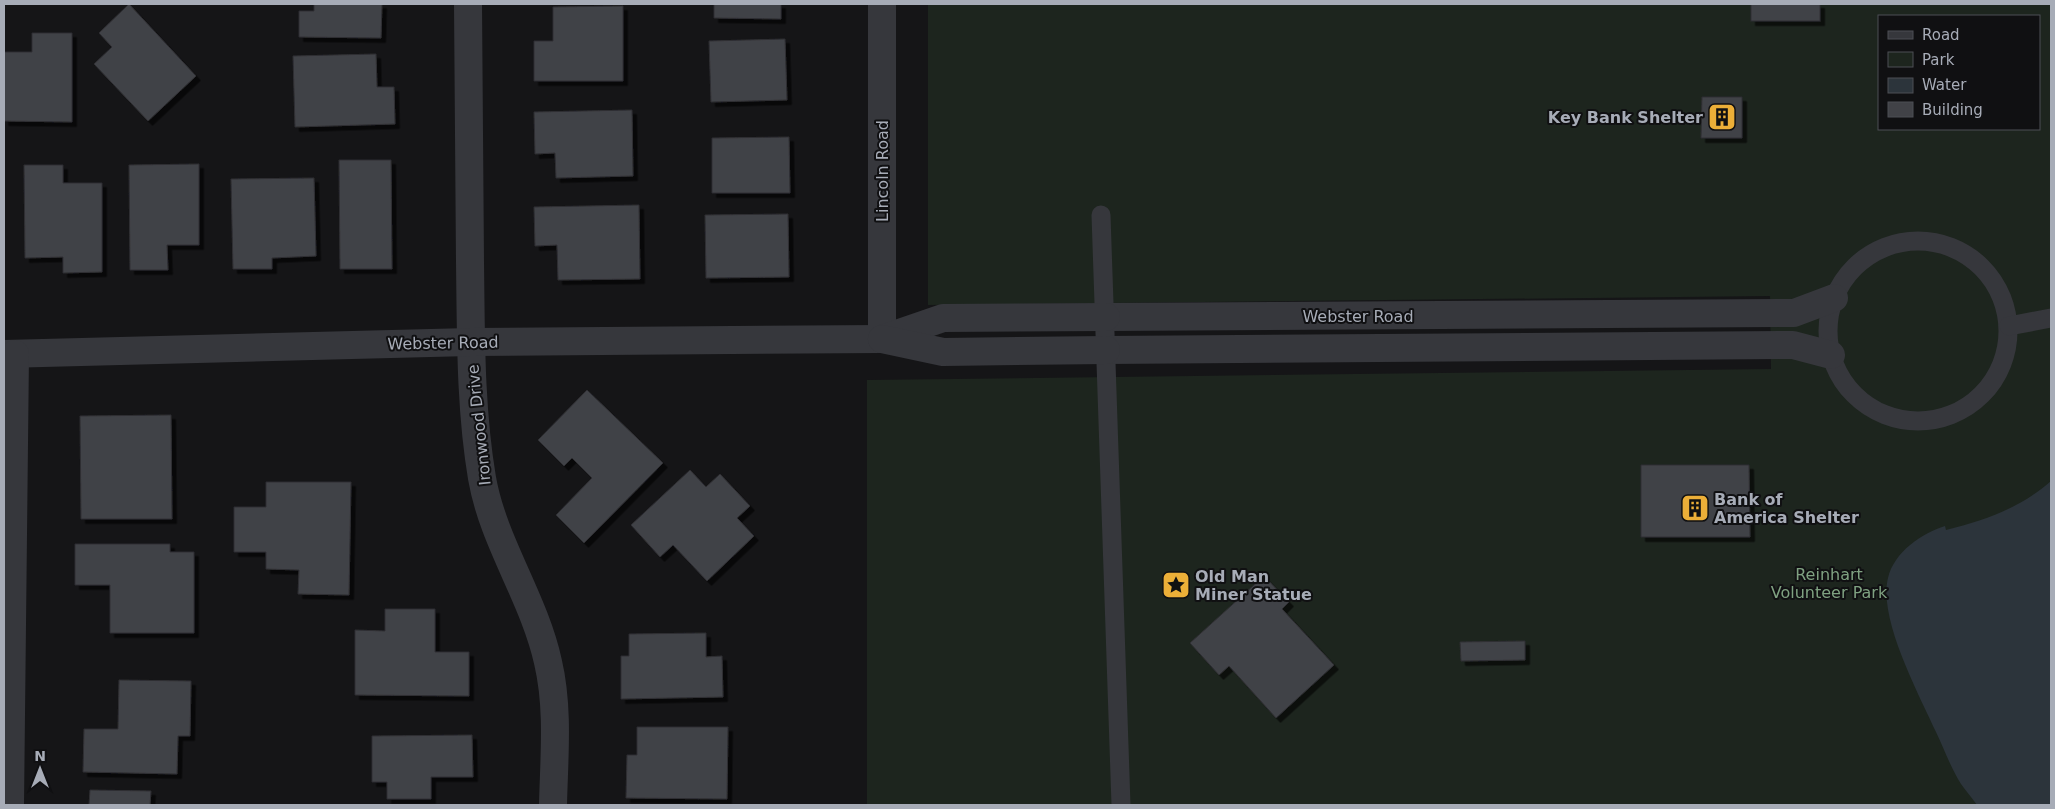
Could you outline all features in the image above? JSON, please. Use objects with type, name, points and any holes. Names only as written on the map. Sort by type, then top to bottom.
[{"type":"street","name":"Ironwood Drive","points":[[468,4],[470,342],[477,437],[482,480],[494,521],[533,615],[548,662],[554,716],[554,805]]},
{"type":"street","name":"Lincoln Road","points":[[882,4],[882,339]]},
{"type":"street","name":"Webster Road","points":[[882,339],[943,318],[1794,313],[1834,298]]},
{"type":"street","name":"Webster Road","points":[[9,354],[470,342],[882,339],[943,352],[1793,345],[1831,356]]},
{"type":"street","points":[[9,354],[10,805]]},
{"type":"lane","points":[[1101,215],[1106,317],[1111,537],[1121,805]]},
{"type":"lane","points":[[1903,241],[1934,241],[1962,251],[1986,270],[2003,296],[2009,326],[2006,354],[1995,380],[1976,401],[1952,415],[1924,421],[1897,419],[1874,410],[1855,396],[1840,377],[1831,356],[1828,326],[1834,298],[1850,272],[1873,252],[1903,241]]},
{"type":"lane","points":[[2009,326],[2051,318]]},
{"type":"green space","name":"Reinhart Volunteer Park","points":[[928,4],[2051,4],[2051,805],[867,805],[867,380],[1771,369],[1770,296],[928,305]]},
{"type":"water","points":[[2051,481],[2051,805],[1977,805],[1954,772],[1902,656],[1889,614],[1886,595],[1888,578],[1896,560],[1910,545],[1927,533],[1945,526],[1946,530],[1961,526],[2002,512],[2027,499]]},
{"type":"building","points":[[129,4],[196,76],[148,121],[94,64],[112,47],[99,33]]},
{"type":"building","points":[[314,4],[382,4],[381,38],[299,37],[299,11],[314,11]]},
{"type":"building","points":[[714,4],[781,4],[781,19],[714,18]]},
{"type":"building","points":[[1751,4],[1820,4],[1820,21],[1751,21]]},
{"type":"building","points":[[623,6],[623,81],[534,81],[534,41],[553,41],[553,7]]},
{"type":"building","points":[[32,33],[72,33],[72,122],[4,121],[4,52],[32,52]]},
{"type":"building","points":[[785,39],[787,100],[711,102],[709,41]]},
{"type":"building","points":[[376,54],[377,87],[394,87],[395,124],[295,127],[293,56]]},
{"type":"building","name":"Key Bank Shelter","points":[[1702,97],[1742,97],[1742,138],[1701,138]]},
{"type":"building","points":[[632,110],[633,176],[556,178],[555,153],[535,154],[534,112]]},
{"type":"building","points":[[789,137],[790,193],[712,193],[712,138]]},
{"type":"building","points":[[339,160],[391,160],[392,269],[340,269]]},
{"type":"building","points":[[199,164],[199,245],[167,245],[168,270],[130,270],[129,165]]},
{"type":"building","points":[[24,165],[63,165],[63,183],[102,183],[102,272],[63,273],[63,257],[25,258]]},
{"type":"building","points":[[314,178],[316,256],[272,258],[272,269],[233,269],[231,179]]},
{"type":"building","points":[[639,205],[640,279],[558,280],[557,245],[535,246],[534,207]]},
{"type":"building","points":[[788,214],[789,277],[706,278],[705,215]]},
{"type":"building","points":[[587,390],[663,463],[584,543],[556,515],[592,478],[572,458],[564,466],[538,440]]},
{"type":"building","points":[[171,415],[172,519],[81,519],[80,416]]},
{"type":"building","name":"Bank of America Shelter","points":[[1641,465],[1749,465],[1750,537],[1641,537]]},
{"type":"building","points":[[690,470],[706,487],[720,474],[750,506],[737,518],[754,536],[707,581],[673,545],[660,557],[631,525]]},
{"type":"building","points":[[266,482],[351,482],[349,595],[298,594],[299,570],[266,569],[266,552],[234,552],[234,507],[266,507]]},
{"type":"building","points":[[75,544],[170,544],[170,552],[194,552],[194,633],[110,633],[110,585],[75,585]]},
{"type":"building","points":[[1264,576],[1289,602],[1282,609],[1334,665],[1276,718],[1229,666],[1219,675],[1190,643]]},
{"type":"building","points":[[385,609],[435,609],[435,652],[469,652],[469,696],[355,695],[355,630],[385,631]]},
{"type":"building","points":[[706,633],[706,657],[722,656],[723,697],[621,699],[621,656],[629,656],[629,634]]},
{"type":"building","points":[[1525,641],[1525,660],[1461,661],[1460,642]]},
{"type":"building","points":[[119,680],[191,681],[190,736],[178,736],[177,774],[83,772],[84,729],[118,729]]},
{"type":"building","points":[[637,727],[728,727],[727,799],[626,798],[627,755],[637,755]]},
{"type":"building","points":[[472,735],[473,777],[431,777],[431,799],[387,799],[387,782],[372,782],[372,736]]},
{"type":"building","points":[[90,790],[151,791],[150,805],[89,805]]},
{"type":"place","name":"Key Bank Shelter","points":[[1722,117]]},
{"type":"place","name":"Bank of America Shelter","points":[[1695,508]]},
{"type":"place","name":"Old Man Miner Statue","points":[[1176,585]]}]
